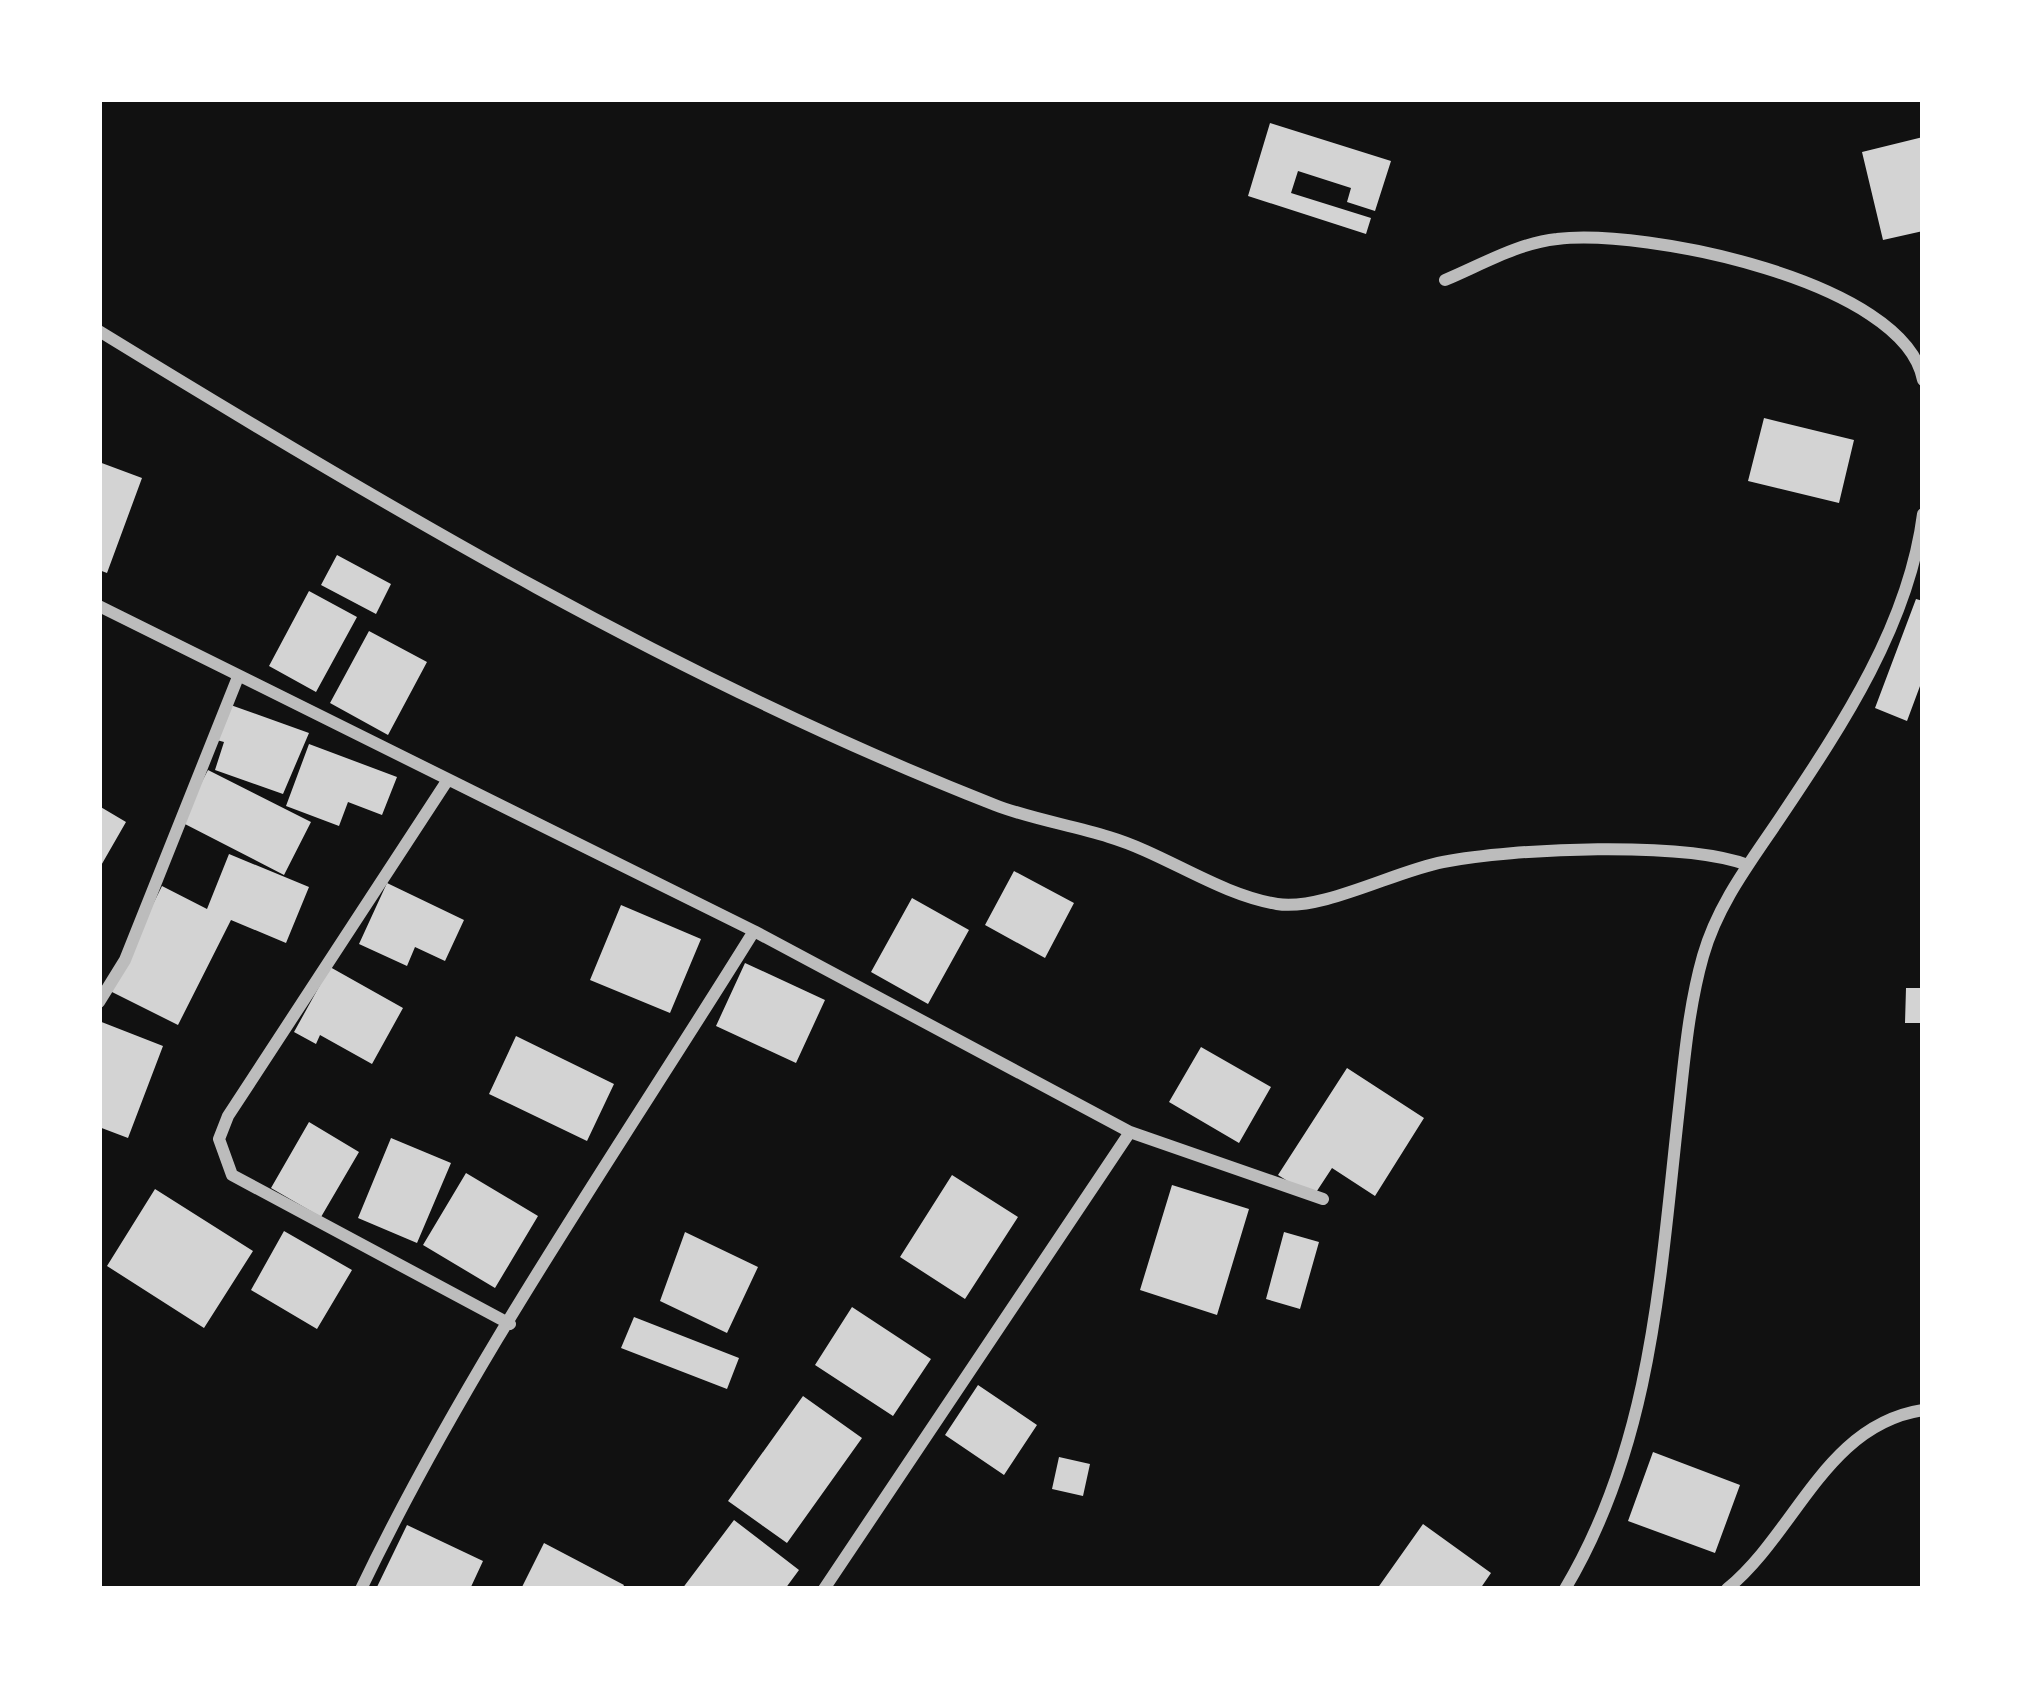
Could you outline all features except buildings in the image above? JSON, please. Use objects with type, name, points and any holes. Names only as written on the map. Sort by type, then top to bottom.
[{"type":"street","points":[[1445,280],[1537,242],[1570,238],[1656,244],[1742,260],[1781,271],[1901,335],[1920,364],[1923,380]]},
{"type":"street","points":[[99,331],[647,650],[998,806],[1112,838],[1248,896],[1282,905],[1313,901],[1444,861],[1495,856],[1695,850],[1748,866]]},
{"type":"street","points":[[1565,1589],[1590,1548],[1622,1466],[1645,1384],[1689,1023],[1703,955],[1724,901],[1844,722],[1907,588],[1923,514]]},
{"type":"street","points":[[99,606],[754,931],[1130,1132],[1323,1199]]},
{"type":"street","points":[[99,1002],[125,959],[238,677]]},
{"type":"street","points":[[447,781],[228,1116],[219,1139],[232,1175],[510,1324]]},
{"type":"street","points":[[361,1589],[394,1520],[510,1324],[754,931]]},
{"type":"street","points":[[824,1589],[1130,1132]]},
{"type":"street","points":[[1726,1589],[1763,1558],[1838,1454],[1870,1429],[1923,1410]]}]
